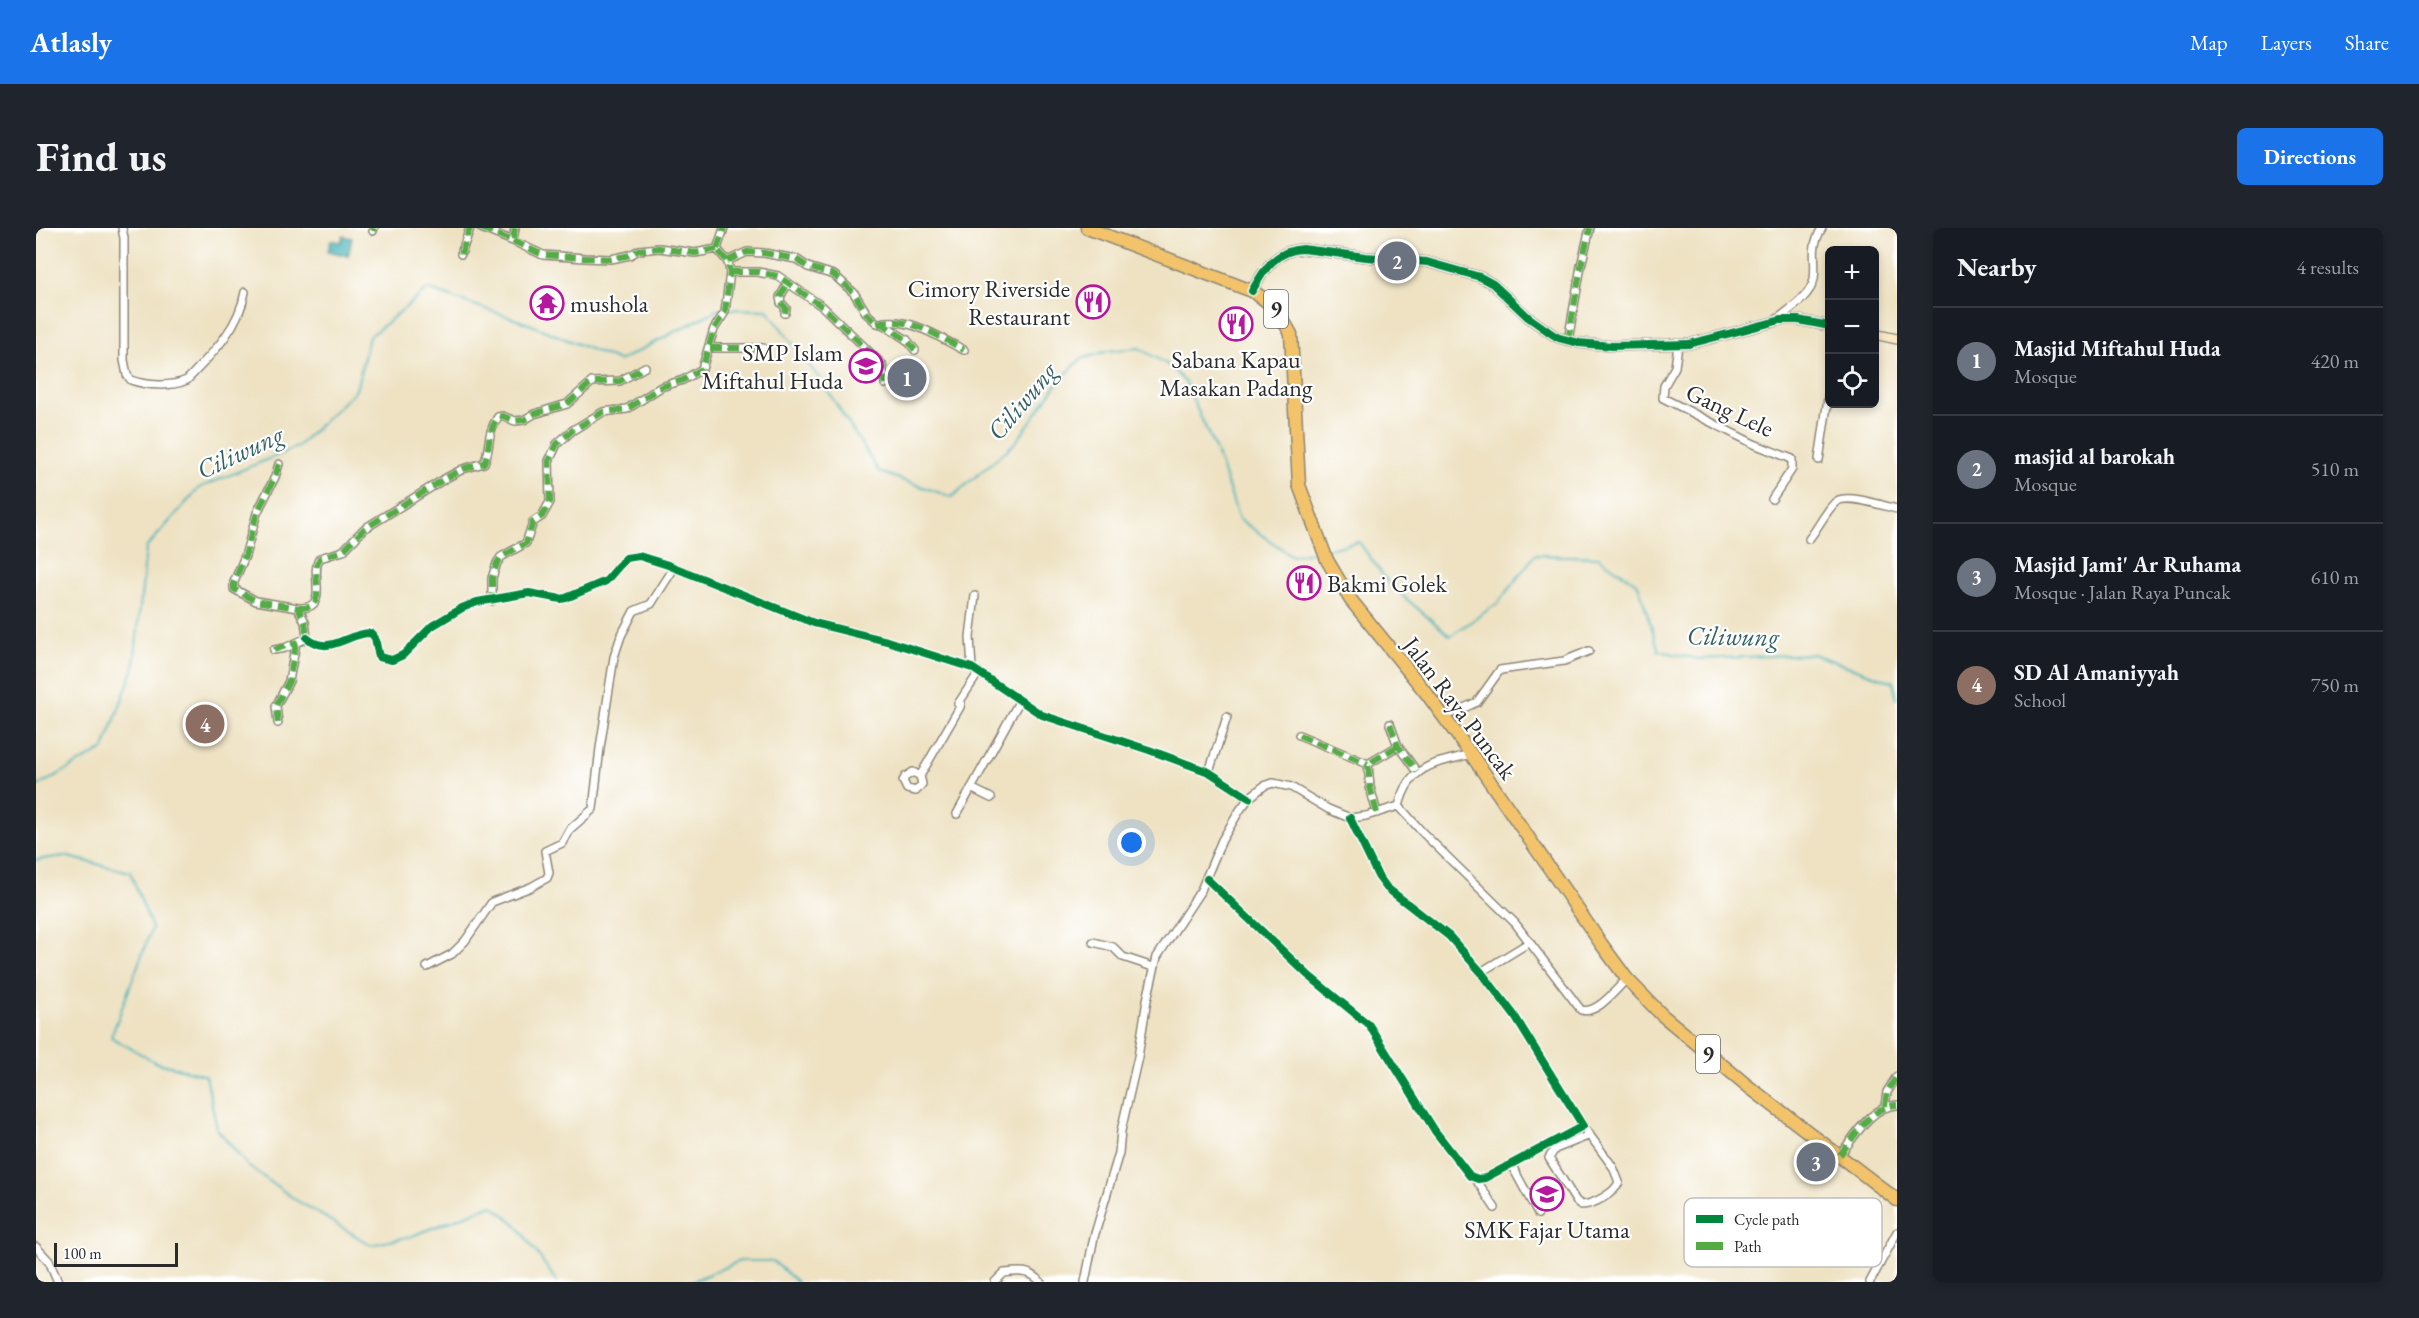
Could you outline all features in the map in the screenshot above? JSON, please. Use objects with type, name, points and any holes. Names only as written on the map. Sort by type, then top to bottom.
[{"type":"highway","name":"Jalan Raya Puncak","points":[[1087,228],[1252,291],[1280,312],[1291,334],[1299,485],[1327,560],[1350,599],[1471,754],[1627,979],[1654,1008],[1720,1064],[1897,1200]]},
{"type":"street","points":[[122,228],[124,238],[124,360],[127,375],[131,380],[157,384],[180,383],[186,380],[226,337],[242,307],[245,292]]},
{"type":"street","points":[[461,254],[470,228]]},
{"type":"street","points":[[481,228],[543,255],[611,259],[649,249],[695,253],[717,249]]},
{"type":"street","points":[[513,241],[515,228]]},
{"type":"street","points":[[717,249],[724,228]]},
{"type":"street","points":[[1568,341],[1590,228]]},
{"type":"street","points":[[1776,320],[1812,286],[1815,240],[1822,228]]},
{"type":"street","points":[[492,601],[492,578],[496,563],[501,557],[526,543],[533,522],[542,516],[549,502],[549,461],[557,444],[573,430],[603,412],[627,409],[662,387],[702,369],[714,329],[725,312],[730,272],[727,261],[717,249]]},
{"type":"street","points":[[1252,291],[1263,270],[1272,261],[1293,249],[1427,262],[1488,280],[1528,317],[1559,338],[1568,341],[1612,346],[1678,345],[1715,338],[1776,320],[1794,319],[1825,325]]},
{"type":"street","points":[[727,261],[747,252],[764,253],[796,259],[808,267],[834,275],[854,292],[867,314],[877,323],[907,340],[915,350]]},
{"type":"street","points":[[730,272],[768,274],[788,283],[824,307],[882,364],[885,384]]},
{"type":"street","points":[[785,314],[786,308],[781,303],[780,297],[788,283]]},
{"type":"street","points":[[877,323],[892,320],[910,324],[964,350]]},
{"type":"street","points":[[1879,335],[1897,339]]},
{"type":"street","name":"Gang Lele","points":[[1678,345],[1675,367],[1662,390],[1663,398],[1754,444],[1792,459],[1792,469],[1772,499]]},
{"type":"street","points":[[710,348],[763,348]]},
{"type":"street","points":[[279,464],[257,513],[234,589],[256,601],[306,609],[312,605],[318,595],[315,567],[320,558],[343,550],[364,529],[446,478],[463,469],[484,463],[489,435],[498,417],[503,416],[515,421],[524,420],[534,414],[567,404],[592,382],[620,381],[645,368]]},
{"type":"street","points":[[1819,460],[1827,408]]},
{"type":"street","points":[[1809,539],[1836,502],[1843,499],[1852,498],[1897,509]]},
{"type":"street","points":[[307,638],[317,644],[332,645],[345,642],[357,634],[371,633],[375,638],[379,657],[397,659],[432,626],[477,602],[529,593],[566,598],[606,580],[630,555],[639,556],[814,623],[887,641],[975,670],[1042,715],[1209,772],[1249,798]]},
{"type":"street","points":[[427,968],[452,954],[465,941],[492,902],[531,887],[547,878],[549,873],[545,851],[565,840],[569,830],[593,809],[600,748],[617,646],[634,611],[651,604],[674,568]]},
{"type":"street","points":[[919,775],[957,706],[961,703],[975,670],[970,637],[975,596]]},
{"type":"street","points":[[298,608],[305,622],[307,638]]},
{"type":"street","points":[[274,650],[296,644],[307,638]]},
{"type":"street","points":[[278,723],[276,706],[289,681],[296,644]]},
{"type":"street","points":[[1444,717],[1477,702],[1500,670],[1564,661],[1589,651]]},
{"type":"street","points":[[957,814],[1020,700]]},
{"type":"street","points":[[1209,772],[1227,717]]},
{"type":"street","points":[[1389,724],[1398,746],[1417,772]]},
{"type":"street","points":[[1299,735],[1368,764]]},
{"type":"street","points":[[1368,764],[1398,746]]},
{"type":"street","points":[[1399,806],[1404,790],[1417,772],[1471,754]]},
{"type":"street","points":[[1368,764],[1370,787],[1377,813]]},
{"type":"street","points":[[1085,1282],[1094,1237],[1119,1153],[1121,1131],[1138,1057],[1154,967],[1161,949],[1207,879],[1222,840],[1249,798],[1264,786],[1278,783],[1291,787],[1328,809],[1350,818],[1399,806]]},
{"type":"street","points":[[971,788],[991,798]]},
{"type":"street","points":[[1399,806],[1450,860],[1496,903],[1530,942],[1583,1011],[1596,1007],[1627,979]]},
{"type":"street","points":[[1350,818],[1371,866],[1382,882],[1449,936],[1481,972],[1514,1016],[1583,1126],[1590,1135],[1613,1167],[1619,1182],[1616,1189],[1589,1204],[1581,1205],[1576,1201],[1549,1158],[1555,1149],[1590,1135]]},
{"type":"street","points":[[1207,879],[1300,968],[1369,1025],[1435,1131],[1475,1179],[1495,1208]]},
{"type":"street","points":[[1093,942],[1113,946],[1123,957],[1154,967]]},
{"type":"street","points":[[1481,972],[1530,942]]},
{"type":"street","points":[[1885,1106],[1887,1092],[1897,1076]]},
{"type":"street","points":[[1840,1155],[1868,1118],[1885,1106],[1897,1105]]},
{"type":"street","points":[[1475,1179],[1485,1178],[1583,1126]]},
{"type":"street","points":[[1511,1164],[1538,1214]]},
{"type":"street","points":[[1882,1260],[1897,1232]]},
{"type":"street","points":[[36,1247],[49,1261],[58,1282]]},
{"type":"street","points":[[1870,1282],[1878,1267]]},
{"type":"street","points":[[995,1282],[1004,1273],[1024,1272],[1034,1274],[1041,1282]]},
{"type":"water","points":[[343,236],[352,238],[348,256],[328,251],[331,240],[341,242]]},
{"type":"waterway","name":"Ciliwung","points":[[36,787],[104,749],[134,667],[146,548],[199,488],[297,447],[356,390],[369,337],[428,289],[529,324],[619,361],[719,309],[767,310],[823,383],[879,472],[952,497],[1016,442],[1059,381],[1081,359],[1108,351],[1139,348],[1168,365],[1185,382],[1216,451],[1239,519],[1292,556],[1319,550]]},
{"type":"waterway","name":"Ciliwung","points":[[1328,549],[1359,542],[1390,585],[1450,636],[1498,603],[1535,555],[1598,557],[1638,584],[1659,651],[1699,659],[1813,654],[1893,682],[1897,699]]},
{"type":"waterway","points":[[36,860],[64,856],[130,872],[152,928],[111,1037],[155,1062],[206,1076],[217,1129],[248,1166],[296,1200],[371,1245],[412,1236],[492,1205],[517,1225],[557,1282]]},
{"type":"waterway","points":[[690,1282],[740,1261],[773,1261],[797,1282]]},
{"type":"marked path","points":[[461,254],[470,228]]},
{"type":"marked path","points":[[481,228],[513,241],[515,228]]},
{"type":"marked path","points":[[717,249],[724,228]]},
{"type":"marked path","points":[[1568,341],[1590,228]]},
{"type":"marked path","points":[[513,241],[543,255],[585,258],[611,259],[630,255],[639,250],[659,248],[695,253],[717,249]]},
{"type":"marked path","points":[[488,601],[492,601],[492,578],[497,563],[501,557],[526,543],[533,522],[542,516],[550,502],[549,461],[557,444],[573,430],[603,412],[627,409],[661,387],[683,380],[702,369],[714,329],[725,312],[730,272],[728,262],[717,249]]},
{"type":"marked path","points":[[727,261],[747,252],[764,253],[796,259],[808,267],[834,275],[854,293],[867,314],[877,323],[907,340],[915,350]]},
{"type":"marked path","points":[[730,272],[758,272],[778,276],[823,307],[882,364],[885,384]]},
{"type":"marked path","points":[[785,313],[786,308],[781,303],[780,297],[788,283]]},
{"type":"marked path","points":[[877,323],[900,322],[922,328],[964,350]]},
{"type":"marked path","points":[[710,348],[763,348]]},
{"type":"marked path","points":[[298,608],[308,607],[317,597],[316,572],[320,558],[343,551],[364,529],[446,478],[463,469],[484,463],[490,435],[498,417],[503,416],[515,421],[524,420],[534,414],[567,404],[592,382],[620,381],[645,367]]},
{"type":"marked path","points":[[279,464],[257,513],[245,556],[234,582],[234,589],[256,601],[298,608],[305,622],[307,638]]},
{"type":"marked path","points":[[274,650],[298,642]]},
{"type":"marked path","points":[[278,723],[276,706],[289,681],[296,643]]},
{"type":"marked path","points":[[1390,724],[1398,746],[1417,772]]},
{"type":"marked path","points":[[1299,735],[1368,764]]},
{"type":"marked path","points":[[1377,813],[1370,787],[1368,764],[1398,746]]},
{"type":"marked path","points":[[1885,1106],[1887,1092],[1897,1076]]},
{"type":"marked path","points":[[1840,1155],[1871,1116],[1897,1105]]},
{"type":"cycle path","points":[[1252,291],[1266,268],[1278,257],[1303,249],[1427,262],[1480,277],[1493,284],[1528,317],[1552,334],[1579,343],[1612,346],[1689,344],[1781,320],[1798,320],[1825,325]]},
{"type":"cycle path","points":[[307,638],[315,643],[331,645],[371,633],[375,638],[379,657],[392,660],[403,655],[432,626],[462,608],[477,602],[529,593],[566,598],[606,581],[626,558],[639,556],[668,565],[814,623],[887,641],[972,668],[1042,715],[1209,772],[1249,798]]},
{"type":"cycle path","points":[[1207,879],[1308,975],[1369,1025],[1435,1131],[1470,1176],[1478,1179],[1485,1178],[1583,1126],[1514,1015],[1481,972],[1449,936],[1387,888],[1378,876],[1350,818]]},
{"type":"place","name":"masjid al barokah","points":[[1397,261]]},
{"type":"place","name":"Cimory Riverside Restaurant","points":[[1093,302]]},
{"type":"place","name":"mushola","points":[[547,303]]},
{"type":"place","name":"Sabana Kapau Masakan Padang","points":[[1236,324]]},
{"type":"place","name":"SMP Islam Miftahul Huda","points":[[866,366]]},
{"type":"place","name":"Masjid Miftahul Huda","points":[[907,378]]},
{"type":"place","name":"Bakmi Golek","points":[[1304,583]]},
{"type":"place","name":"SD Al Amaniyyah","points":[[205,724]]},
{"type":"place","name":"Masjid Jami' Ar Ruhama","points":[[1816,1162]]},
{"type":"place","name":"SMK Fajar Utama","points":[[1547,1194]]}]
